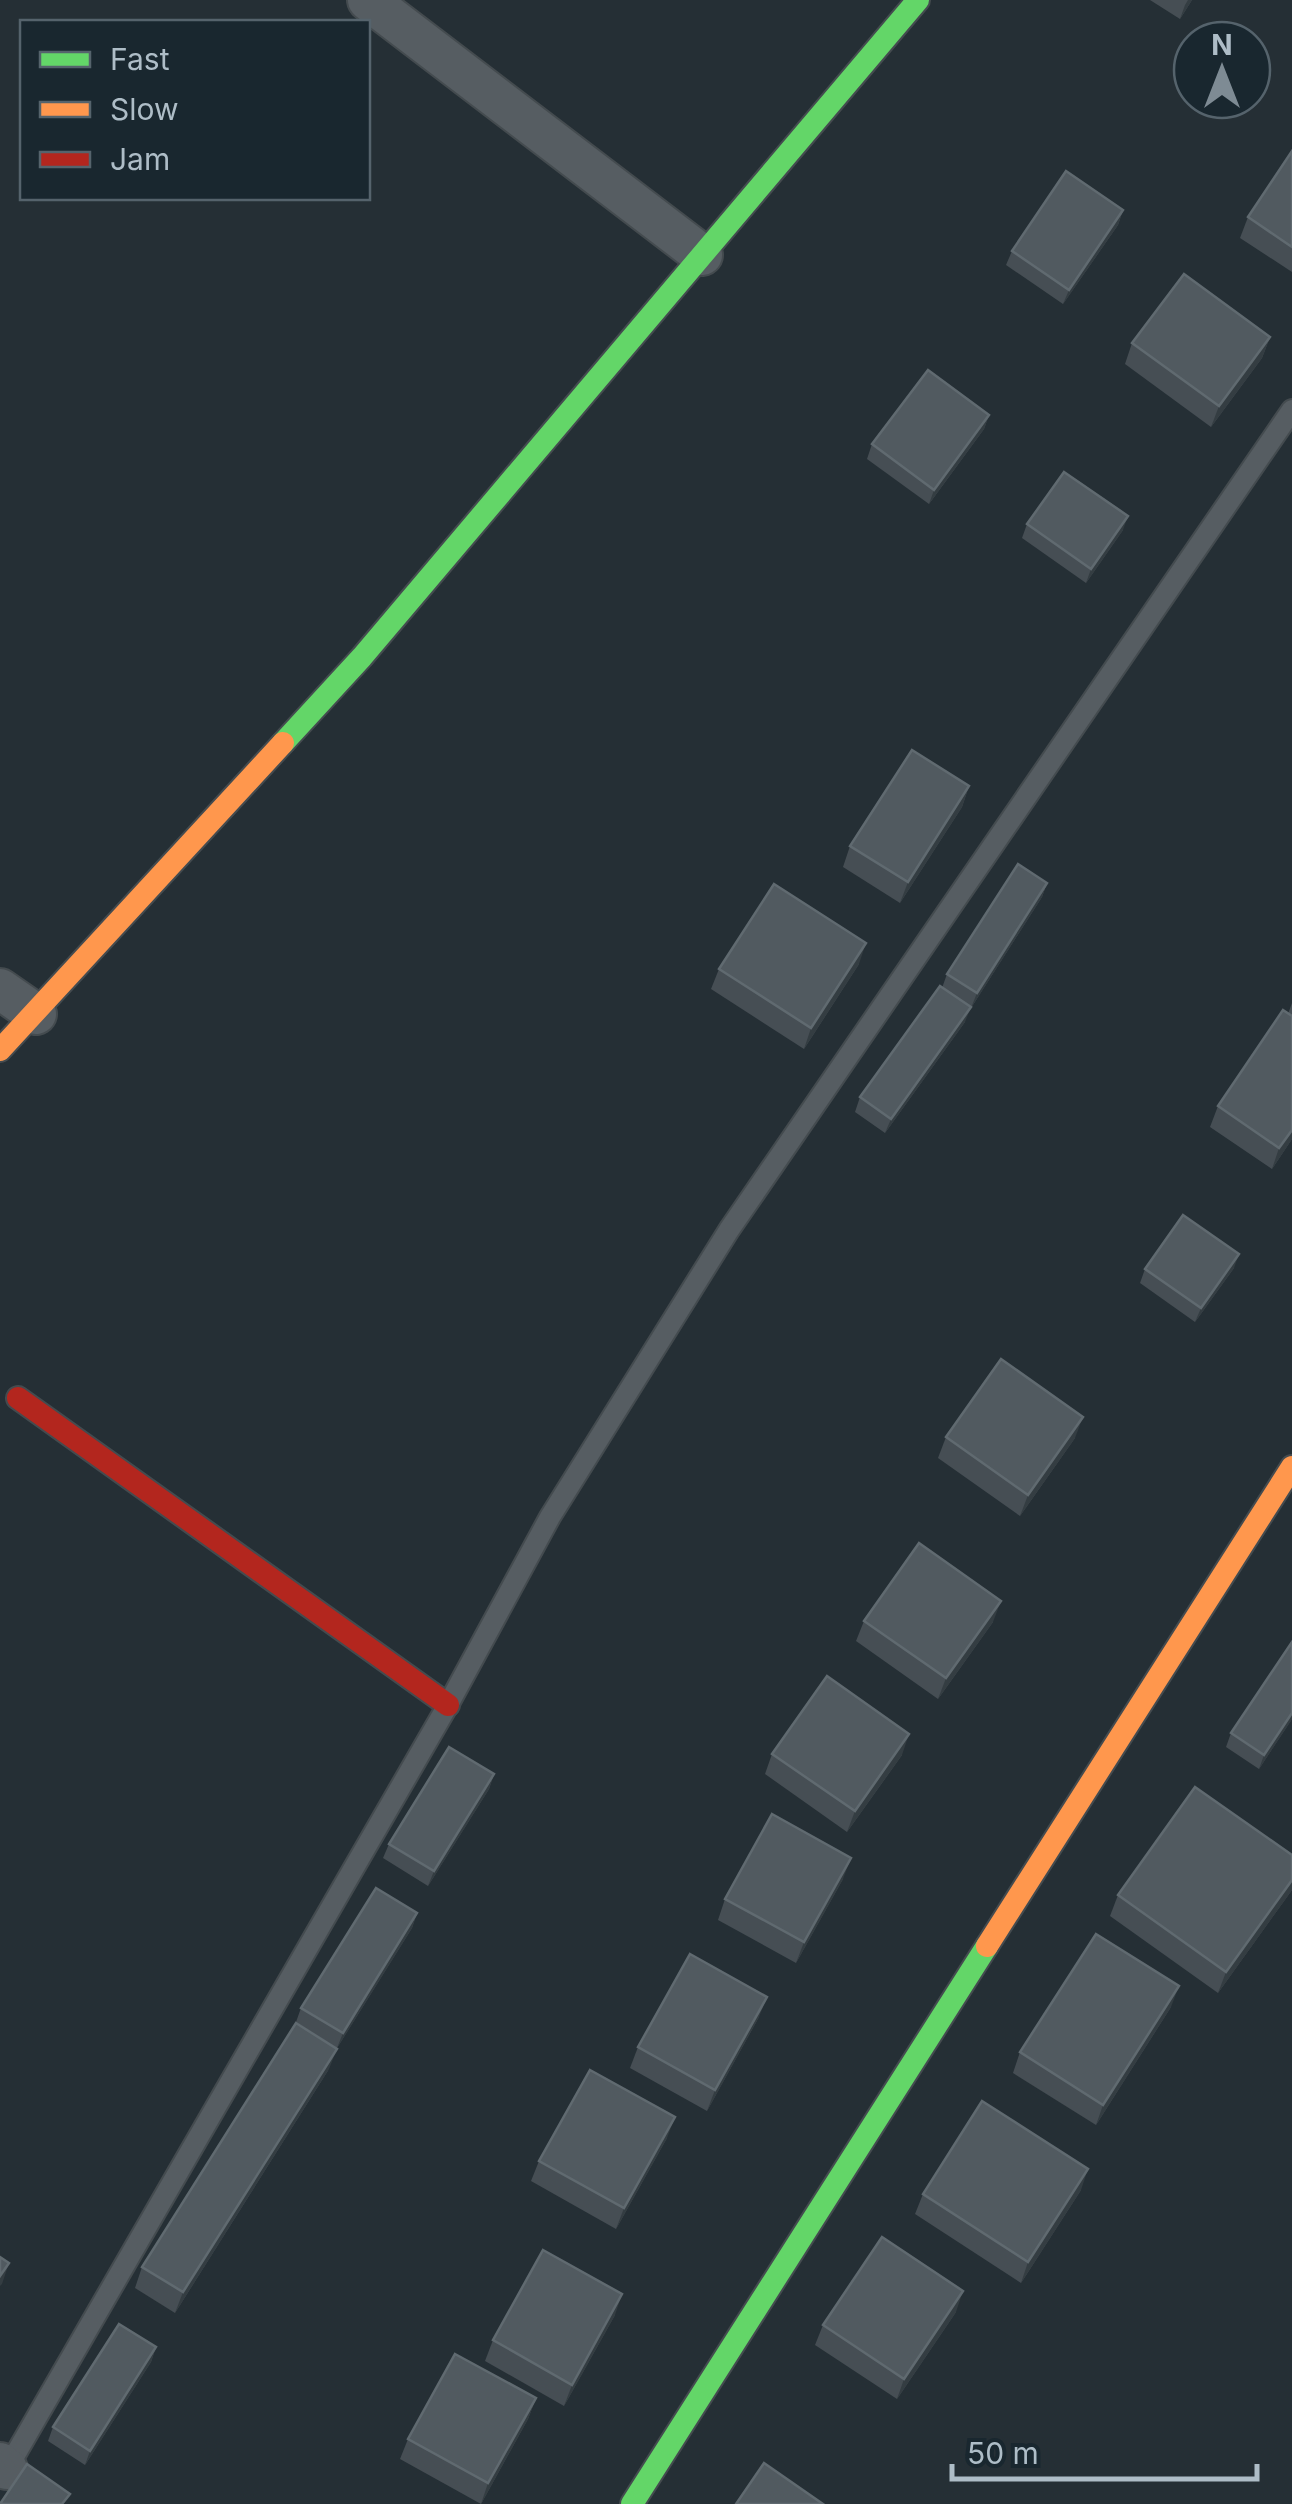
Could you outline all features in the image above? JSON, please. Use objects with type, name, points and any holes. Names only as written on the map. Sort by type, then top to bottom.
[{"type":"street","points":[[368,0],[702,255]]},
{"type":"street","points":[[0,1050],[362,656],[918,0]]},
{"type":"street","points":[[0,989],[36,1014]]},
{"type":"street","points":[[18,1398],[448,1705]]},
{"type":"street","points":[[632,2504],[1292,1467]]},
{"type":"lane","points":[[2,2471],[448,1705],[550,1517],[729,1230],[1292,410]]},
{"type":"building","points":[[1292,151],[1292,247],[1248,217]]},
{"type":"building","points":[[1066,171],[1123,210],[1069,290],[1012,251]]},
{"type":"building","points":[[1184,274],[1270,337],[1219,406],[1132,343]]},
{"type":"building","points":[[928,370],[989,415],[934,490],[872,444]]},
{"type":"building","points":[[1064,472],[1128,516],[1091,569],[1027,524]]},
{"type":"building","points":[[912,750],[969,786],[908,882],[850,846]]},
{"type":"building","points":[[1018,864],[1047,883],[977,993],[947,974]]},
{"type":"building","points":[[774,884],[866,943],[811,1028],[719,969]]},
{"type":"building","points":[[940,986],[971,1007],[891,1119],[860,1097]]},
{"type":"building","points":[[1283,1010],[1292,1016],[1292,1130],[1279,1148],[1218,1106]]},
{"type":"building","points":[[1183,1215],[1239,1254],[1201,1308],[1145,1269]]},
{"type":"building","points":[[1001,1359],[1083,1417],[1028,1495],[946,1437]]},
{"type":"building","points":[[919,1543],[1001,1601],[946,1678],[864,1621]]},
{"type":"building","points":[[1292,1642],[1292,1713],[1264,1755],[1231,1733]]},
{"type":"building","points":[[827,1676],[909,1734],[855,1811],[772,1754]]},
{"type":"building","points":[[449,1747],[494,1774],[434,1871],[389,1844]]},
{"type":"building","points":[[1195,1787],[1292,1855],[1292,1880],[1226,1972],[1118,1895]]},
{"type":"building","points":[[772,1814],[851,1858],[804,1942],[725,1899]]},
{"type":"building","points":[[376,1888],[417,1913],[343,2033],[301,2008]]},
{"type":"building","points":[[1096,1934],[1179,1986],[1103,2105],[1020,2052]]},
{"type":"building","points":[[690,1954],[767,1997],[715,2090],[638,2047]]},
{"type":"building","points":[[296,2023],[337,2049],[183,2292],[142,2267]]},
{"type":"building","points":[[590,2070],[675,2117],[624,2208],[539,2161]]},
{"type":"building","points":[[982,2101],[1088,2169],[1028,2262],[923,2194]]},
{"type":"building","points":[[882,2237],[963,2291],[904,2379],[823,2325]]},
{"type":"building","points":[[543,2250],[622,2294],[572,2385],[493,2340]]},
{"type":"building","points":[[0,2257],[9,2263],[0,2276]]},
{"type":"building","points":[[119,2324],[156,2347],[90,2451],[53,2427]]},
{"type":"building","points":[[455,2354],[536,2398],[488,2483],[408,2439]]},
{"type":"building","points":[[764,2463],[823,2504],[736,2504]]},
{"type":"building","points":[[27,2464],[70,2494],[62,2504],[0,2504]]},
{"type":"traffic: fast","points":[[283,743],[362,657],[918,0]]},
{"type":"traffic: fast","points":[[632,2504],[987,1946]]},
{"type":"traffic: slow","points":[[0,1050],[283,743]]},
{"type":"traffic: slow","points":[[987,1946],[1292,1467]]},
{"type":"traffic: jam","points":[[18,1398],[448,1705]]}]
